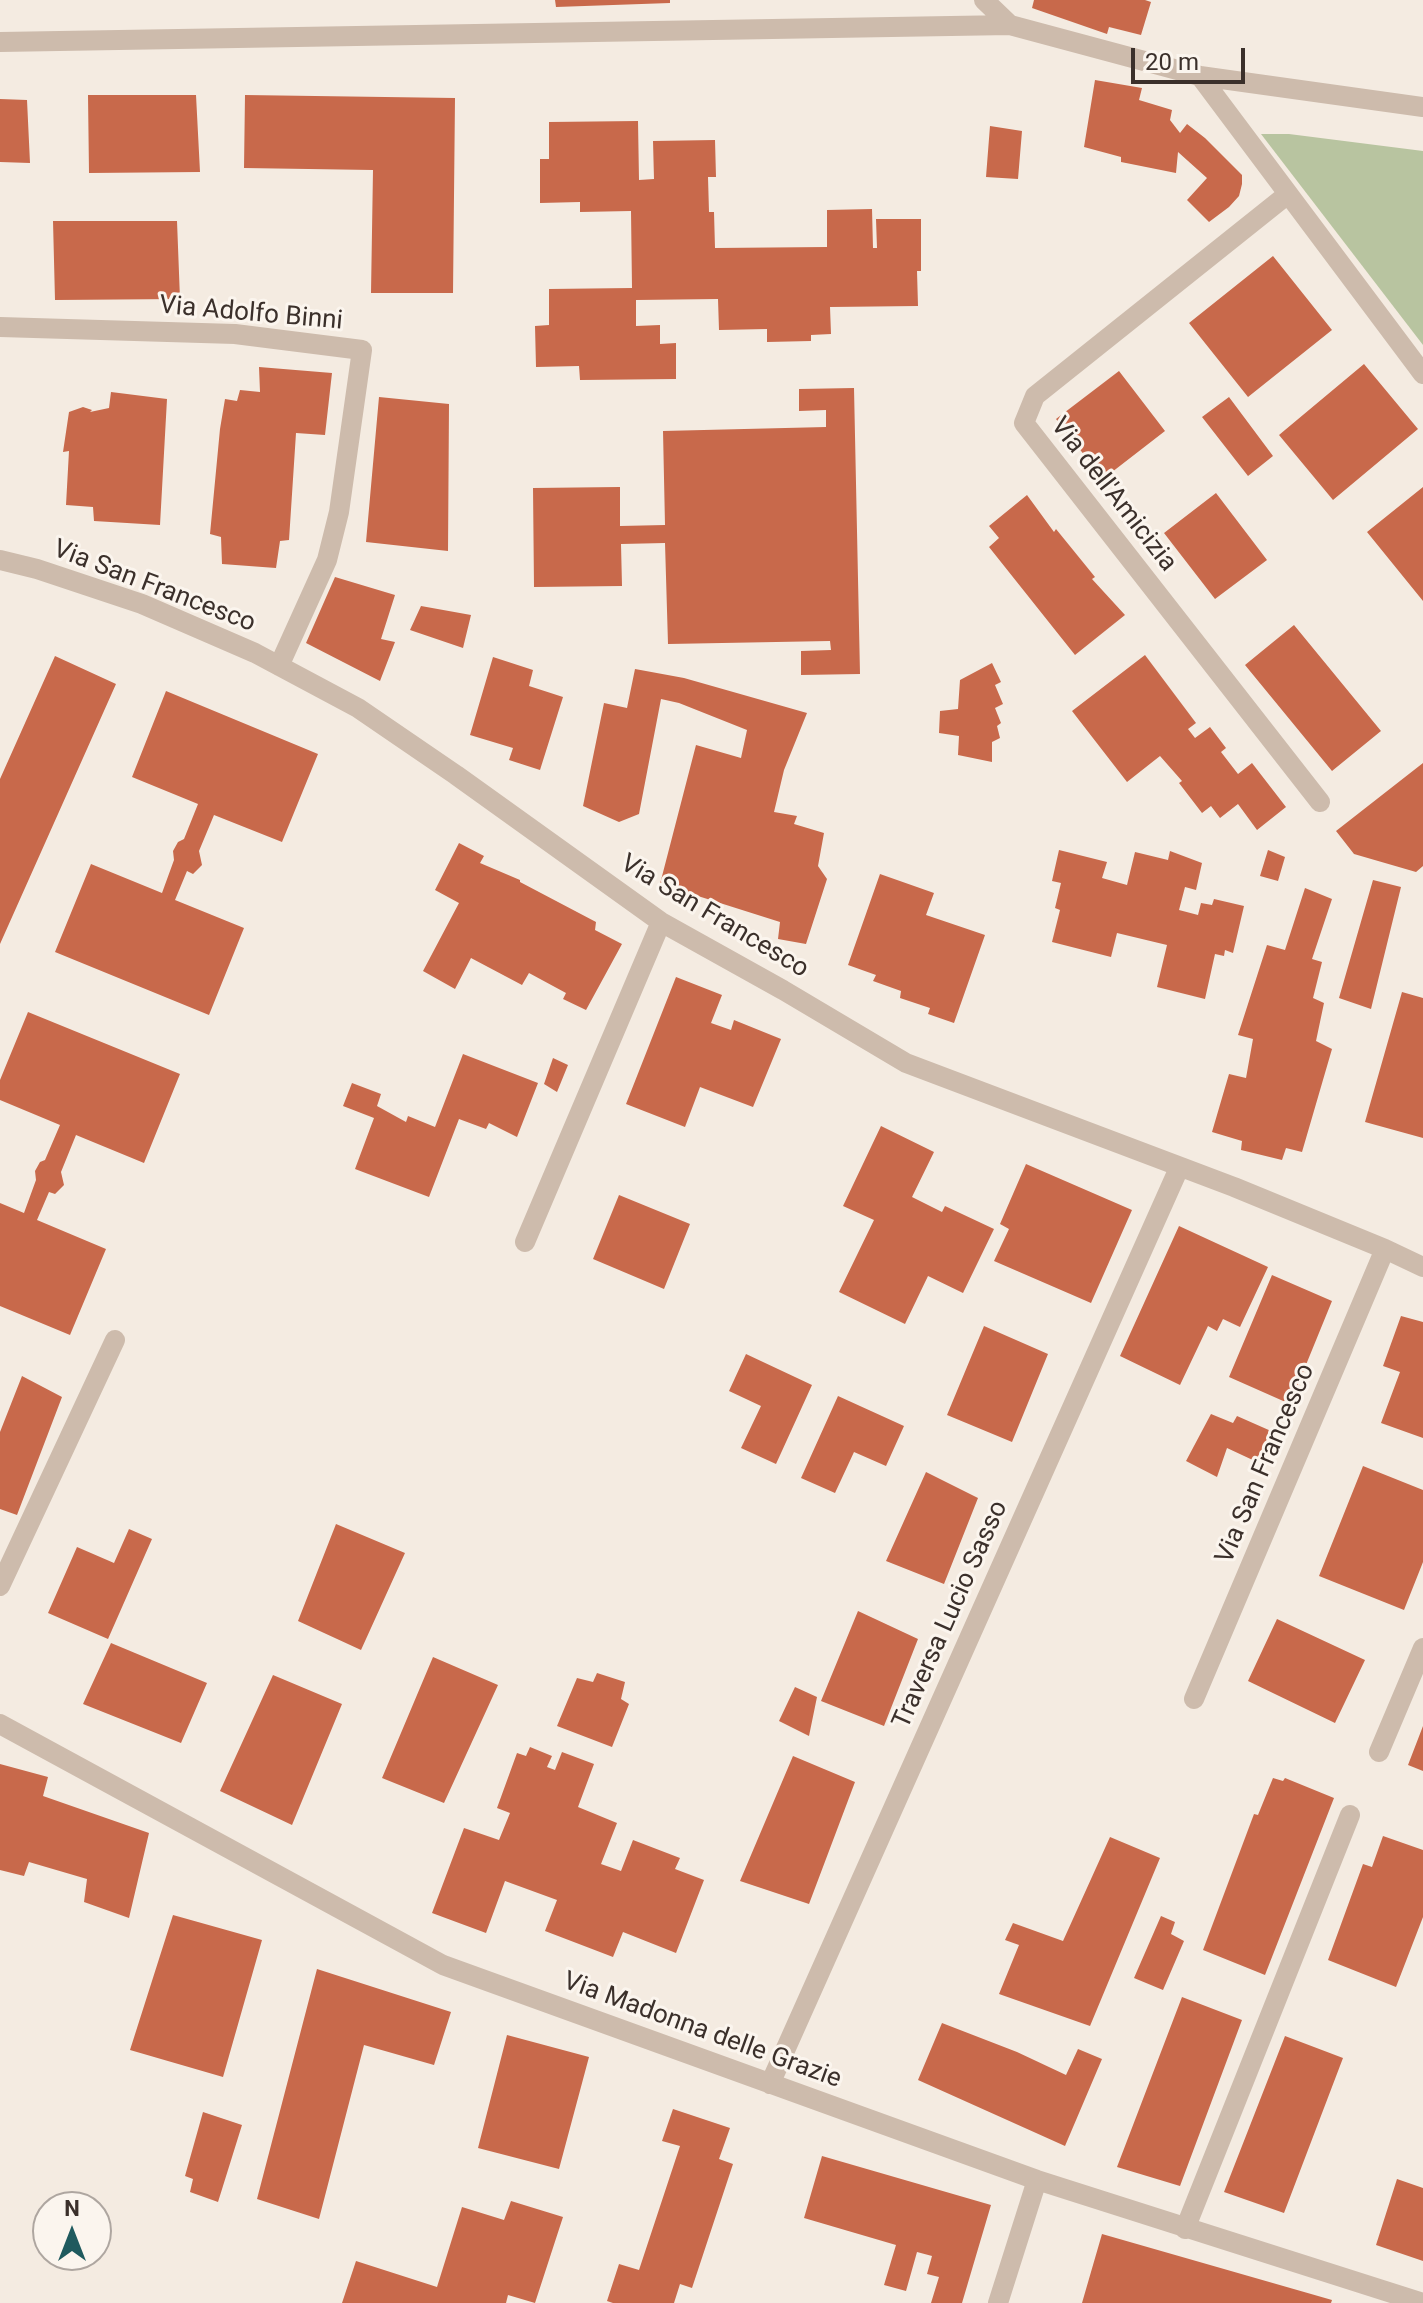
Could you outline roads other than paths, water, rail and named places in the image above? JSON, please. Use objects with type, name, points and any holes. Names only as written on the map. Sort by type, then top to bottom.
[{"type":"street","points":[[984,0],[1010,25]]},
{"type":"street","points":[[0,42],[1010,25],[1200,76],[1423,107]]},
{"type":"street","points":[[1200,76],[1423,374]]},
{"type":"street","name":"Via dell'Amicizia","points":[[1288,194],[1035,396],[1024,423],[1320,802]]},
{"type":"street","name":"Via Adolfo Binni","points":[[0,327],[235,334],[362,350],[339,512],[327,560],[279,666]]},
{"type":"street","name":"Via San Francesco","points":[[0,560],[142,604],[279,666],[358,708],[661,922],[906,1063],[1234,1187],[1423,1267]]},
{"type":"street","points":[[525,1242],[661,922]]},
{"type":"street","name":"Traversa Lucio Sasso","points":[[770,2084],[1179,1168]]},
{"type":"street","name":"Via San Francesco","points":[[1194,1699],[1385,1249]]},
{"type":"street","points":[[0,1586],[115,1340]]},
{"type":"street","points":[[1379,1752],[1423,1648]]},
{"type":"street","name":"Via Madonna delle Grazie","points":[[0,1724],[443,1965],[1037,2180],[1423,2303]]},
{"type":"street","points":[[1185,2229],[1350,1815]]},
{"type":"street","points":[[998,2303],[1037,2180]]}]
